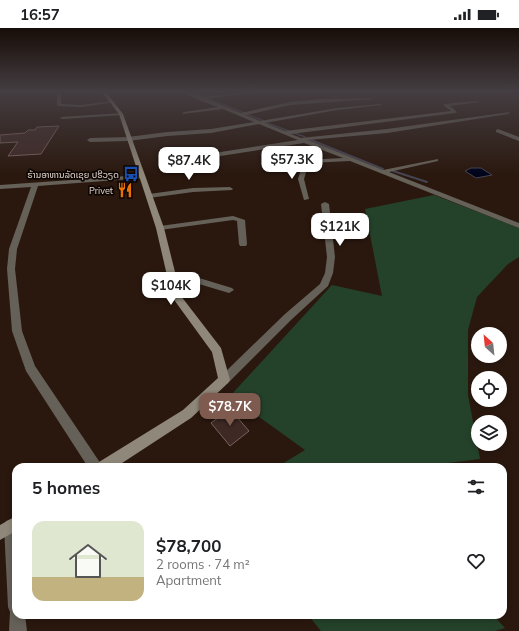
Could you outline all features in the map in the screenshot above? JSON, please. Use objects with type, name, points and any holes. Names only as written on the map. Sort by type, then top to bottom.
[{"type":"street","points":[[122,119],[128,139],[160,228],[177,296],[217,351],[224,380]]},
{"type":"street","points":[[252,119],[288,132],[303,140],[519,226]]},
{"type":"street","points":[[90,140],[128,139],[167,134],[211,131],[281,119]]},
{"type":"street","points":[[288,132],[394,119]]},
{"type":"street","points":[[188,159],[303,140],[387,131],[467,119]]},
{"type":"street","points":[[498,131],[519,139]]},
{"type":"street","points":[[306,199],[302,179],[306,161],[354,160]]},
{"type":"street","points":[[382,172],[436,160]]},
{"type":"street","points":[[0,187],[142,177]]},
{"type":"street","points":[[35,184],[13,249],[11,269],[17,331],[30,368],[93,463]]},
{"type":"street","points":[[149,196],[193,190],[230,189]]},
{"type":"street","points":[[110,463],[187,414],[288,317],[324,286],[329,273],[332,257],[325,204]]},
{"type":"street","points":[[160,228],[233,218],[239,219],[242,220],[243,244]]},
{"type":"street","points":[[175,287],[199,281],[229,290]]},
{"type":"street","points":[[9,527],[12,561]]},
{"type":"street","points":[[16,619],[18,631]]},
{"type":"green space","points":[[434,195],[519,228],[519,257],[508,264],[477,297],[468,330],[468,395],[472,415],[471,451],[478,451],[480,459],[448,463],[284,463],[305,450],[230,396],[332,285],[382,296],[365,209]]},
{"type":"green space","points":[[311,619],[497,619],[505,628],[495,631],[321,631]]},
{"type":"water","points":[[471,168],[481,168],[492,175],[476,178],[465,171]]},
{"type":"building","points":[[59,126],[41,154],[8,156],[18,142],[0,143],[0,135],[25,133],[28,130],[35,130],[37,127]]},
{"type":"building","points":[[230,409],[249,431],[230,446],[211,423]]},
{"type":"waterway","points":[[259,119],[264,121]]},
{"type":"waterway","points":[[267,123],[305,137]]},
{"type":"waterway","points":[[311,140],[383,169]]},
{"type":"waterway","points":[[393,171],[427,182]]},
{"type":"place","name":"ຮ້ານອາຫານລັດເຊຍ ປຣີວຽດ","points":[[131,174]]},
{"type":"place","name":"Privet","points":[[125,190]]}]
